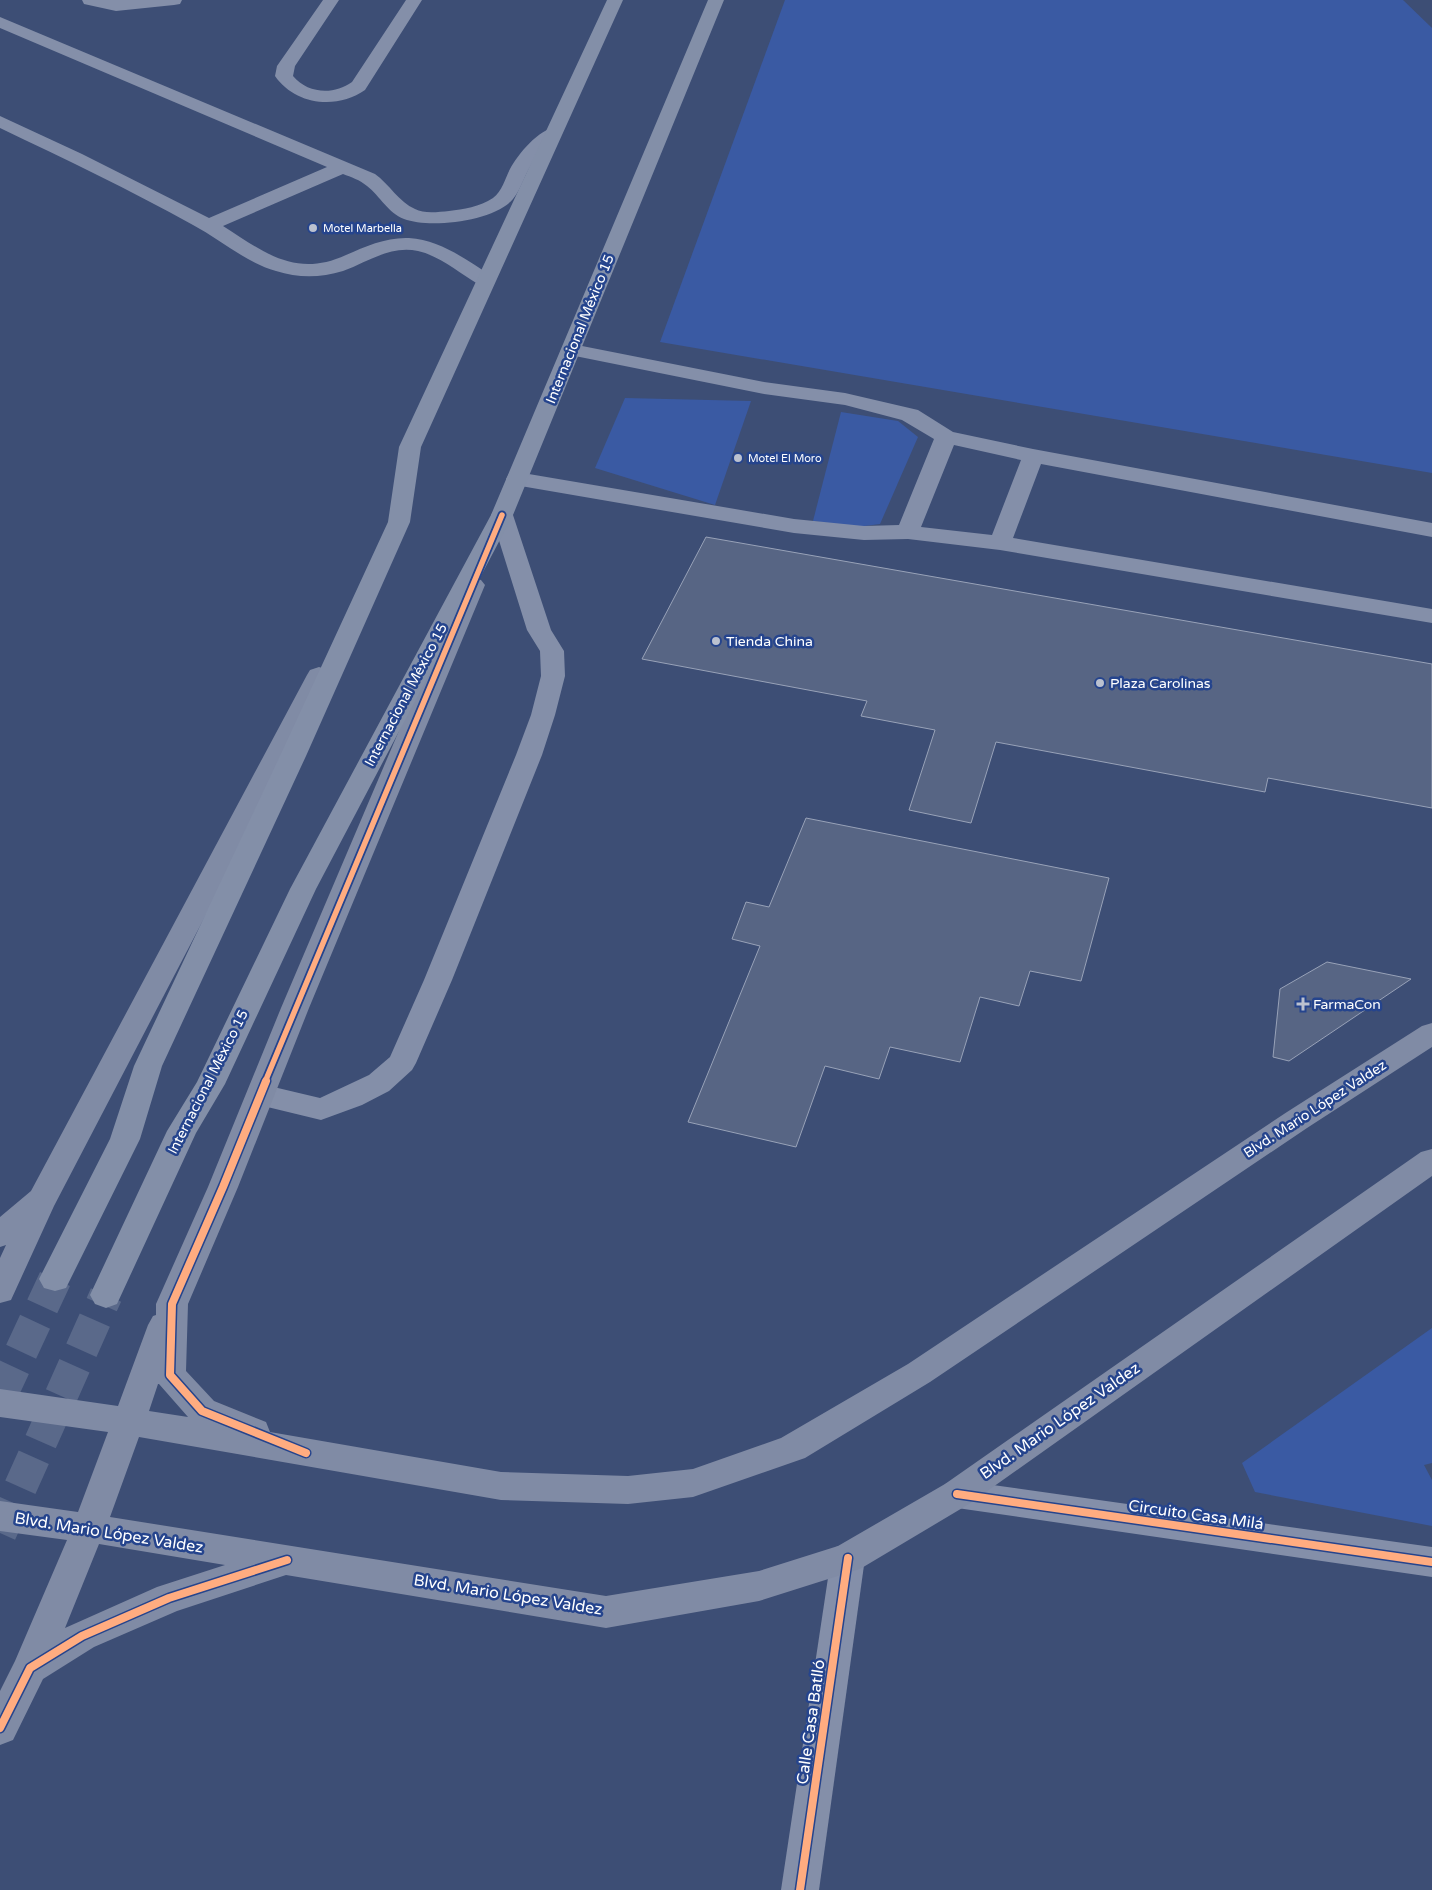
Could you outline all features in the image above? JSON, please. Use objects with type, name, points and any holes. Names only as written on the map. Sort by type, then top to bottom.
[{"type":"main road","points":[[55,1279],[125,1139],[148,1066],[293,756],[390,542],[398,522],[410,447],[615,0]]},
{"type":"main road","name":"Internacional México 15","points":[[106,1295],[182,1131],[210,1084],[303,888],[502,515],[716,0]]},
{"type":"street","points":[[90,0],[116,6],[174,0]]},
{"type":"street","points":[[331,0],[286,66],[284,76],[288,82],[297,88],[324,96],[337,97],[346,95],[359,86],[414,0]]},
{"type":"street","points":[[0,22],[343,167],[378,184],[401,209],[412,215],[425,217],[457,216],[481,211],[505,198],[524,161],[554,132]]},
{"type":"street","points":[[0,121],[208,226],[260,259],[283,267],[303,272],[327,271],[387,246],[406,244],[426,247],[444,254],[485,280]]},
{"type":"street","points":[[208,226],[343,167]]},
{"type":"street","points":[[572,350],[764,388],[845,399],[910,415],[946,437],[1033,456],[1432,530]]},
{"type":"street","points":[[908,532],[946,437]]},
{"type":"street","points":[[1000,543],[1033,456]]},
{"type":"street","points":[[517,479],[794,526],[864,534],[908,532],[1000,543],[1432,616]]},
{"type":"street","points":[[261,1096],[321,1109],[352,1097],[379,1083],[402,1063],[438,980],[529,755],[543,715],[553,676],[552,651],[539,630],[502,515]]},
{"type":"street","points":[[0,1728],[30,1668],[90,1528],[172,1304],[261,1096],[502,515]]},
{"type":"street","points":[[0,1291],[42,1198],[390,542]]},
{"type":"street","name":"Blvd. Mario López Valdez","points":[[0,1403],[129,1421],[501,1486],[628,1490],[693,1483],[793,1448],[919,1373],[1297,1120],[1432,1033]]},
{"type":"street","name":"Blvd. Mario López Valdez","points":[[0,1516],[90,1528],[606,1612],[759,1586],[848,1558],[957,1494],[1432,1160]]},
{"type":"street","points":[[0,1235],[42,1198]]},
{"type":"street","points":[[172,1304],[170,1375],[202,1411],[306,1452]]},
{"type":"street","name":"Circuito Casa Milá","points":[[957,1494],[1432,1562]]},
{"type":"street","name":"Calle Casa Batlló","points":[[800,1890],[848,1558]]},
{"type":"street","points":[[30,1668],[82,1636],[169,1598],[287,1560]]},
{"type":"shaded area","points":[[785,0],[1403,0],[1432,28],[1432,473],[660,342]]},
{"type":"shaded area","points":[[625,398],[751,401],[715,505],[595,468]]},
{"type":"shaded area","points":[[841,412],[898,421],[918,437],[880,524],[857,527],[813,521]]},
{"type":"shaded area","points":[[1432,1328],[1432,1463],[1424,1465],[1432,1480],[1432,1526],[1255,1492],[1242,1463]]},
{"type":"building","name":"Plaza Carolinas","points":[[706,537],[1432,664],[1432,808],[1268,778],[1265,792],[996,742],[971,823],[909,810],[935,730],[861,716],[867,701],[642,659]]},
{"type":"building","points":[[806,818],[1109,878],[1081,981],[1030,971],[1019,1006],[980,997],[960,1062],[890,1047],[879,1079],[825,1066],[796,1147],[688,1122],[760,946],[732,939],[746,902],[769,907]]},
{"type":"building","points":[[1327,962],[1411,979],[1289,1061],[1273,1057],[1280,989]]},
{"type":"tunnel","points":[[0,1397],[55,1279]]},
{"type":"tunnel","points":[[0,1533],[106,1295]]},
{"type":"cycle path","points":[[306,1453],[202,1411],[170,1375],[172,1304],[223,1187],[295,1008],[502,515]]},
{"type":"cycle path","points":[[957,1494],[1432,1562]]},
{"type":"cycle path","points":[[800,1890],[848,1558]]},
{"type":"cycle path","points":[[0,1728],[30,1668],[82,1636],[169,1598],[287,1560]]},
{"type":"place","name":"Motel Marbella","points":[[313,228]]},
{"type":"place","name":"Motel El Moro","points":[[738,458]]},
{"type":"place","name":"Tienda China","points":[[716,641]]},
{"type":"place","name":"Plaza Carolinas","points":[[1100,683]]},
{"type":"place","name":"FarmaCon","points":[[1303,1004]]}]
